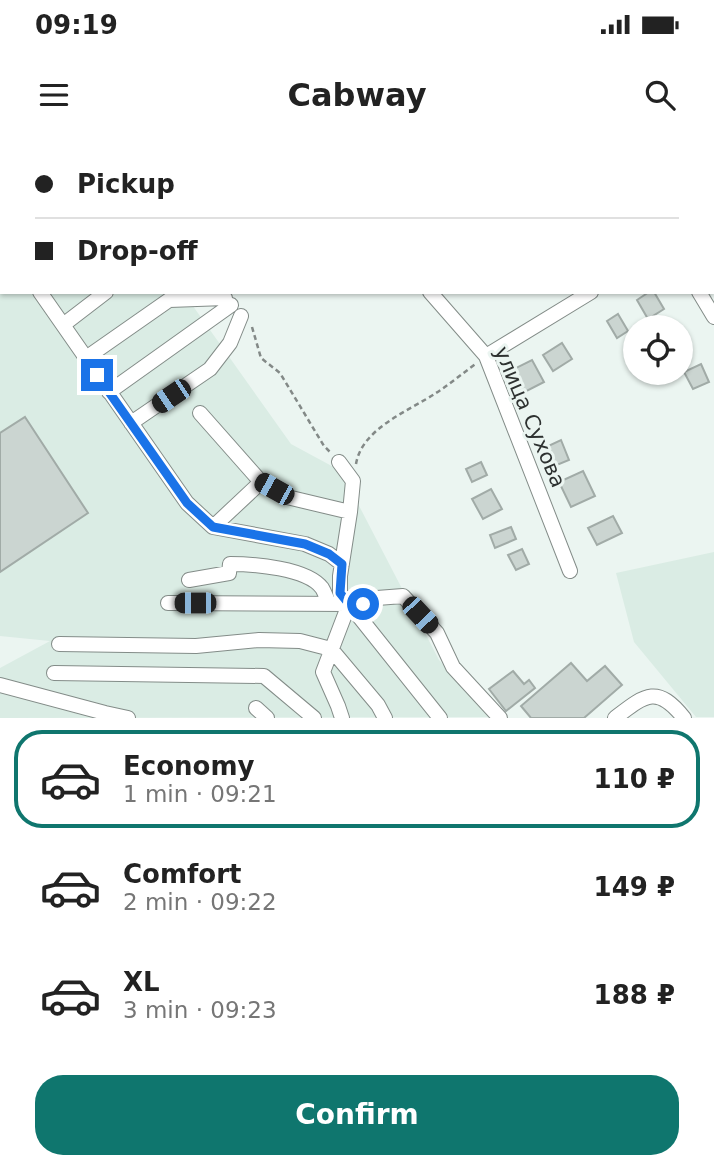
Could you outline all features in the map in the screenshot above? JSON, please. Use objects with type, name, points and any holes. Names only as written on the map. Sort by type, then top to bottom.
[{"type":"street","points":[[41,294],[187,503],[213,527],[305,544],[329,554],[342,564]]},
{"type":"street","points":[[63,325],[103,294]]},
{"type":"street","name":"улица Сухова","points":[[432,294],[486,356],[570,571]]},
{"type":"street","points":[[486,356],[588,294]]},
{"type":"street","points":[[700,294],[714,317]]},
{"type":"street","points":[[86,358],[169,300],[232,306]]},
{"type":"street","points":[[109,392],[232,306]]},
{"type":"street","points":[[131,422],[211,369],[230,344],[232,306]]},
{"type":"street","points":[[200,413],[261,482],[287,497],[350,512]]},
{"type":"street","points":[[340,462],[353,481],[340,593],[440,718]]},
{"type":"street","points":[[213,527],[261,482]]},
{"type":"street","points":[[189,580],[229,573],[230,565],[246,564],[287,570],[310,578],[321,587],[329,604]]},
{"type":"street","points":[[168,603],[363,604],[377,598],[403,597],[437,633],[453,667],[500,718]]},
{"type":"street","points":[[342,718],[323,672],[349,604]]},
{"type":"street","points":[[59,644],[196,646],[259,640],[300,641],[331,649],[378,705],[385,718]]},
{"type":"street","points":[[54,673],[264,676],[314,718]]},
{"type":"street","points":[[0,685],[128,718]]},
{"type":"street","points":[[615,718],[642,699],[652,696],[663,697],[672,702],[684,718]]},
{"type":"path","points":[[232,306],[253,328],[261,358],[279,373],[324,446],[340,462]]},
{"type":"path","points":[[353,481],[357,454],[376,430],[438,392],[486,356]]},
{"type":"shaded area","points":[[0,294],[184,294],[291,444],[341,471],[439,660],[492,717],[0,718],[0,668],[50,641],[0,636]]},
{"type":"shaded area","points":[[714,552],[714,717],[696,717],[634,642],[616,573]]},
{"type":"building","points":[[646,294],[655,294],[664,309],[654,315],[646,315],[637,300]]},
{"type":"building","points":[[618,314],[623,322],[623,334],[617,338],[607,321]]},
{"type":"building","points":[[562,343],[572,359],[553,371],[543,355]]},
{"type":"building","points":[[532,360],[544,382],[515,397],[504,374]]},
{"type":"building","points":[[701,364],[709,382],[693,389],[691,385],[693,385],[693,368]]},
{"type":"building","points":[[25,417],[88,513],[0,572],[0,433]]},
{"type":"building","points":[[561,440],[569,460],[552,467],[544,448]]},
{"type":"building","points":[[481,462],[487,475],[472,482],[466,469]]},
{"type":"building","points":[[583,471],[595,496],[571,507],[559,482]]},
{"type":"building","points":[[491,489],[502,509],[483,519],[472,499]]},
{"type":"building","points":[[613,516],[622,533],[597,545],[588,528]]},
{"type":"building","points":[[511,527],[516,539],[495,548],[490,535]]},
{"type":"building","points":[[522,549],[529,564],[516,570],[508,555]]},
{"type":"building","points":[[571,663],[587,681],[605,666],[622,685],[584,718],[531,718],[521,706]]},
{"type":"building","points":[[513,671],[524,684],[529,680],[535,688],[506,711],[489,689]]},
{"type":"route","points":[[97,375],[187,503],[213,527],[305,544],[329,554],[342,564],[340,593],[349,604],[363,604]]}]
